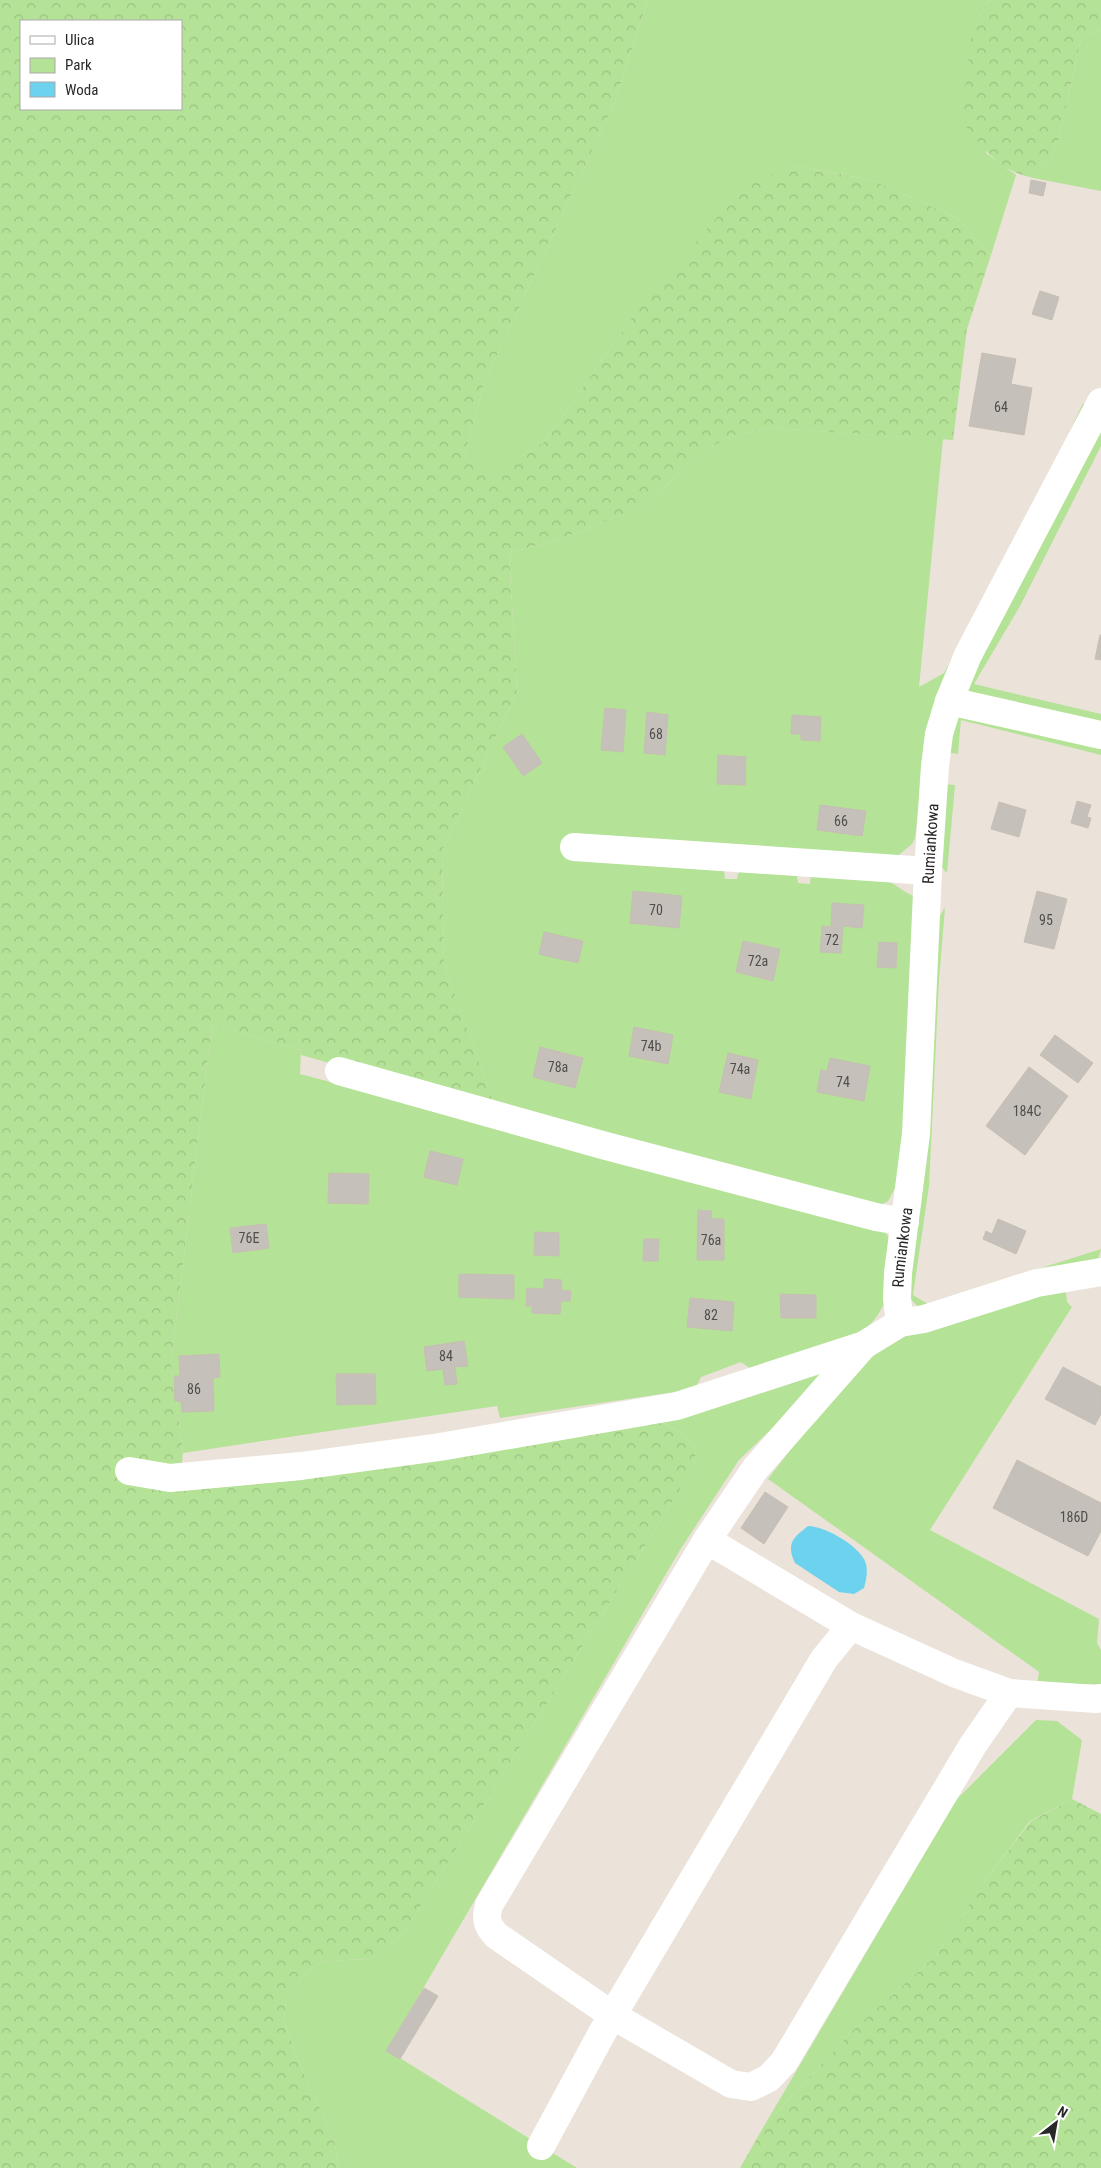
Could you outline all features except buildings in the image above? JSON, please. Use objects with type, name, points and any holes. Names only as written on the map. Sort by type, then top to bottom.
[{"type":"street","name":"Rumiankowa","points":[[900,1323],[896,1299],[916,1134],[928,871],[939,734],[948,701],[968,655],[1101,402]]},
{"type":"street","points":[[948,701],[1101,736]]},
{"type":"street","points":[[574,847],[928,871]]},
{"type":"street","points":[[339,1071],[616,1148],[876,1217],[906,1222]]},
{"type":"street","points":[[129,1471],[170,1478],[300,1466],[440,1447],[678,1406],[864,1344],[900,1323],[924,1319],[1038,1282],[1101,1272]]},
{"type":"street","points":[[864,1344],[755,1469],[707,1540],[488,1905],[486,1916],[488,1928],[612,2015],[731,2084],[752,2087],[769,2078],[784,2062],[973,1745],[1009,1693]]},
{"type":"street","points":[[707,1540],[851,1626],[954,1673],[1009,1693],[1101,1698]]},
{"type":"street","points":[[541,2146],[612,2015],[824,1659],[851,1626]]},
{"type":"green space","points":[[0,0],[648,0],[614,104],[484,383],[464,458],[490,477],[544,442],[634,315],[742,188],[795,166],[872,180],[957,218],[991,255],[967,329],[953,440],[770,428],[732,436],[707,449],[642,507],[558,540],[509,553],[517,692],[442,851],[444,964],[494,1103],[493,1109],[301,1055],[301,1050],[212,1025],[171,1362],[183,1453],[179,1491],[300,1480],[440,1458],[653,1417],[685,1435],[696,1449],[694,1467],[404,1933],[370,1959],[323,1961],[303,1976],[286,2001],[284,2022],[300,2065],[334,2139],[339,2168],[0,2168]]},
{"type":"green space","points":[[648,0],[990,0],[973,24],[986,153],[1016,175],[991,255],[957,218],[872,180],[795,166],[634,315],[544,442],[490,478],[464,458],[484,383],[614,104]]},
{"type":"green space","points":[[990,0],[1101,0],[1101,29],[1081,39],[1058,142],[1047,164],[1033,178],[1021,175],[1001,164],[984,148],[961,120],[973,24]]},
{"type":"green space","points":[[1101,29],[1101,191],[1033,178],[1047,164],[1058,142],[1081,39]]},
{"type":"green space","points":[[1083,403],[1086,407],[1085,415],[944,683],[926,742],[915,838],[912,844],[895,858],[706,850],[571,839],[570,857],[714,863],[724,871],[725,879],[737,879],[738,874],[743,868],[793,871],[797,876],[798,883],[810,884],[811,875],[889,881],[914,896],[915,960],[908,1122],[899,1181],[888,1201],[879,1206],[786,1183],[781,1187],[659,1154],[652,1147],[494,1103],[444,964],[442,851],[517,692],[509,553],[558,540],[642,507],[707,449],[732,436],[770,428],[943,439],[919,687],[944,673],[1037,502]]},
{"type":"green space","points":[[1101,432],[1101,446],[1020,606],[974,684],[1101,714],[1101,755],[961,720],[958,754],[951,753],[948,750],[948,737],[970,692],[964,688]]},
{"type":"green space","points":[[943,784],[955,785],[947,873],[937,862]]},
{"type":"green space","points":[[945,907],[939,980],[929,1186],[913,1295],[928,1304],[1101,1249],[1098,1260],[918,1307],[907,1295],[935,925]]},
{"type":"green space","points":[[212,1025],[301,1050],[300,1074],[879,1227],[890,1240],[889,1280],[884,1303],[879,1314],[871,1324],[859,1334],[753,1370],[741,1362],[701,1377],[695,1389],[500,1418],[497,1406],[183,1453],[171,1362]]},
{"type":"green space","points":[[1065,1285],[1067,1302],[1072,1307],[930,1530],[1099,1619],[1097,1643],[1101,1650],[1101,1684],[1037,1685],[1039,1672],[768,1479],[834,1393],[882,1346],[902,1337]]},
{"type":"green space","points":[[815,1370],[830,1373],[739,1460],[680,1550],[387,2050],[577,2168],[339,2168],[334,2139],[300,2065],[284,2022],[286,2001],[303,1976],[323,1961],[370,1959],[404,1933],[694,1467],[696,1449],[685,1435],[653,1417]]},
{"type":"green space","points":[[1036,1720],[1057,1721],[1082,1740],[1072,1799],[1030,1821],[984,1882],[937,1955],[854,2029],[764,2126],[956,1800]]},
{"type":"green space","points":[[1072,1799],[1101,1814],[1101,2168],[740,2168],[764,2126],[854,2029],[937,1955],[984,1882],[1031,1821]]},
{"type":"water","points":[[808,1526],[833,1534],[858,1551],[867,1567],[864,1588],[854,1594],[839,1592],[795,1563],[791,1550],[792,1542]]}]
